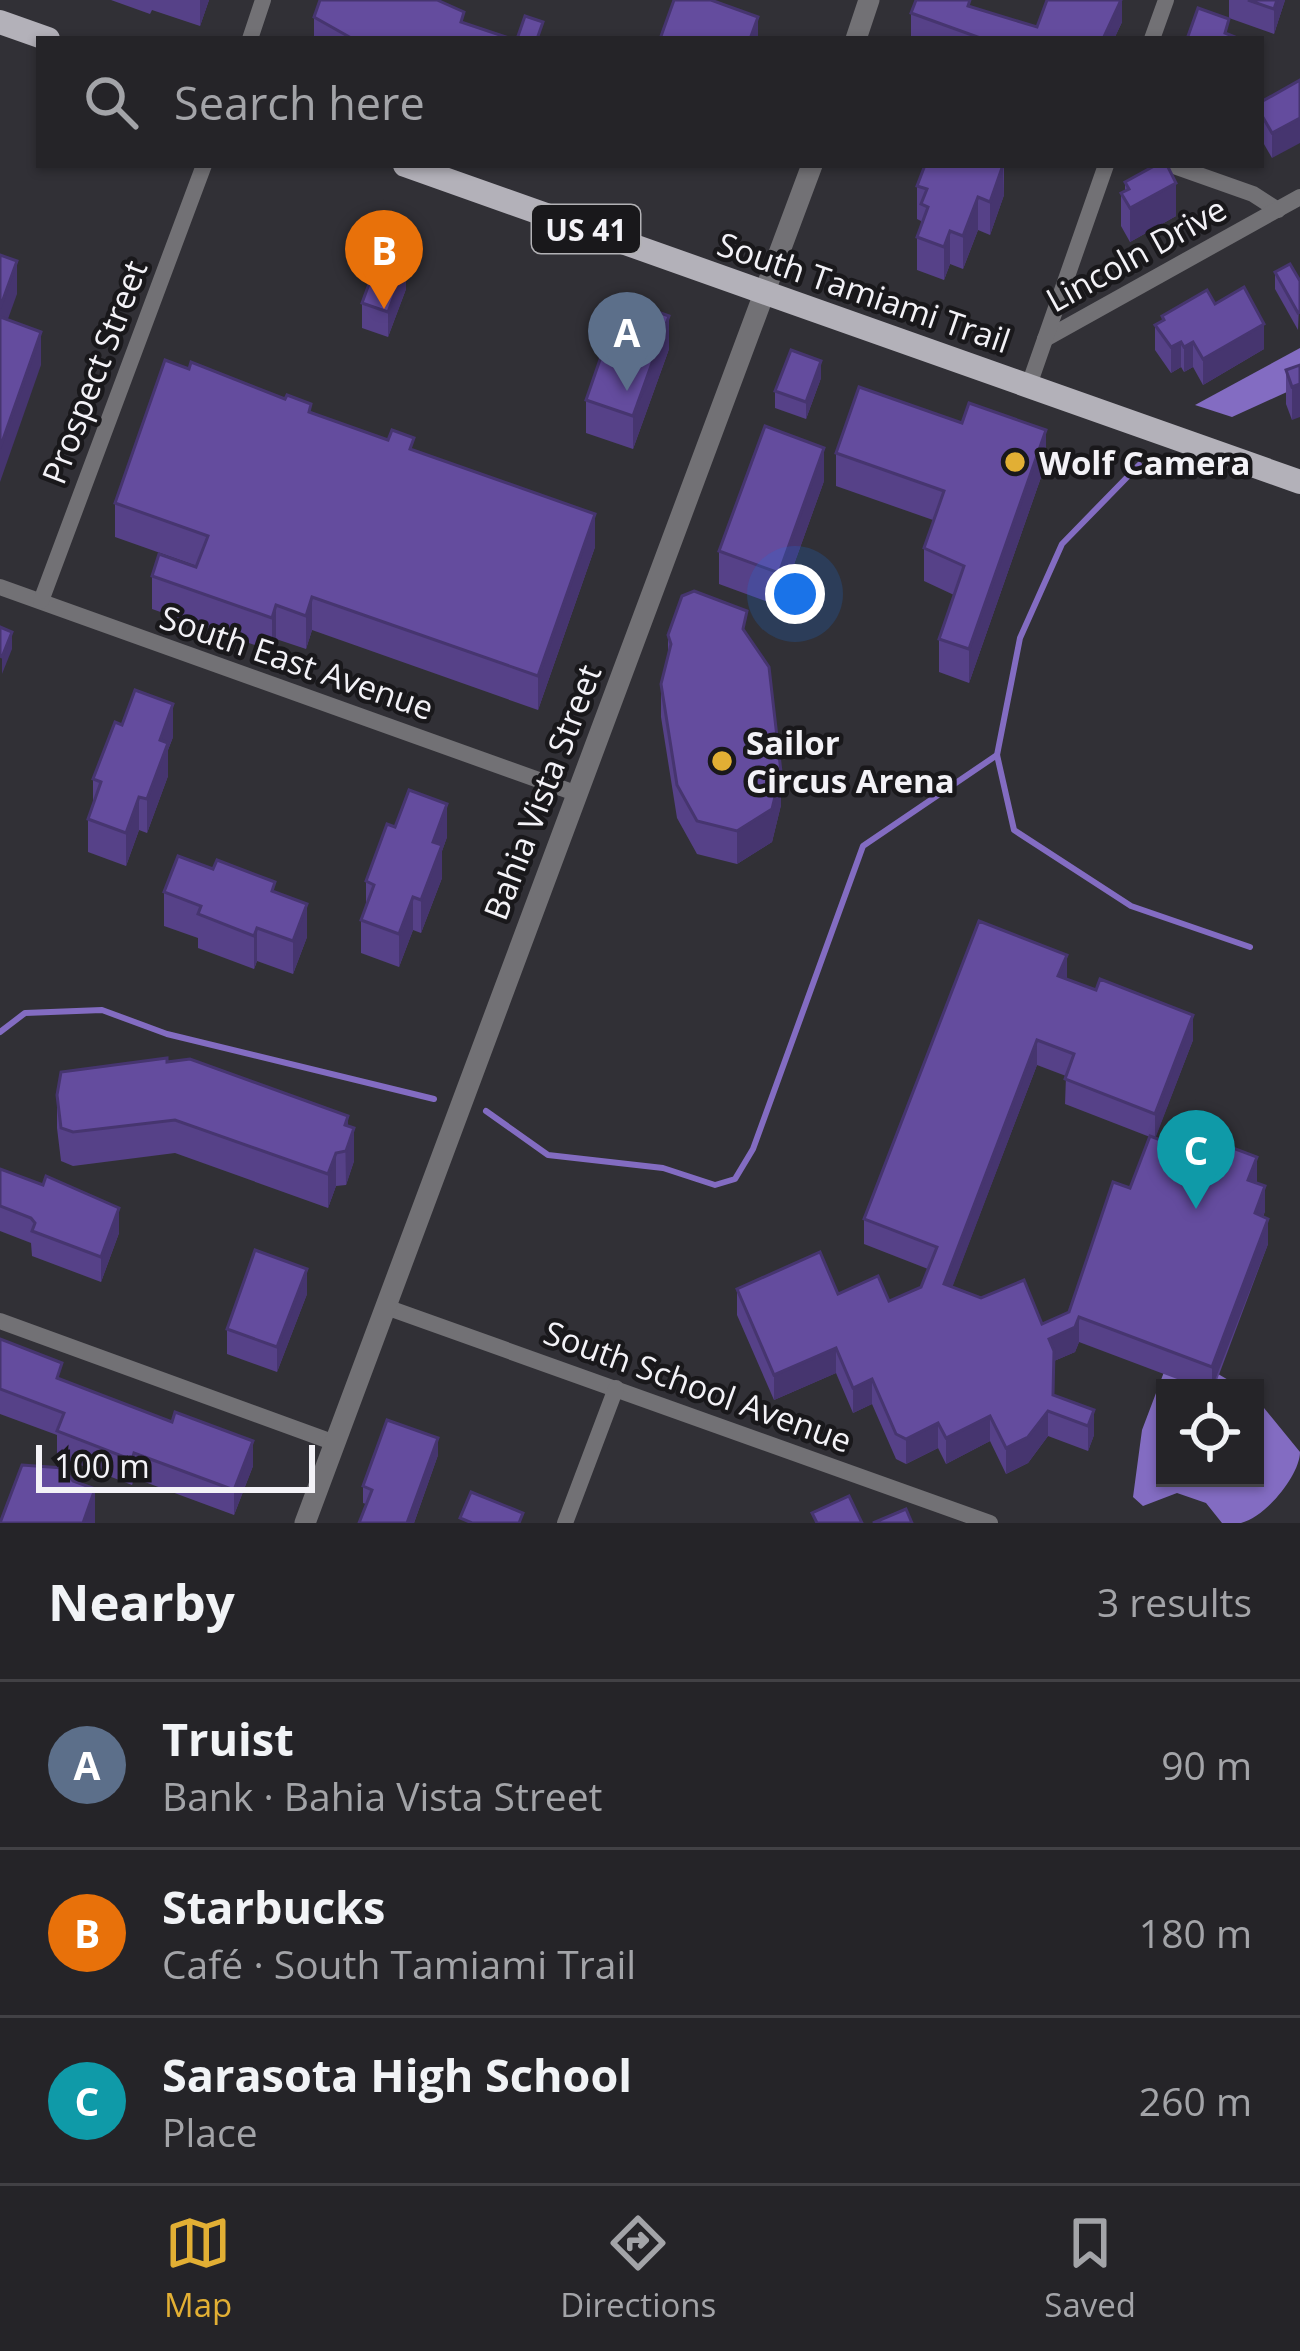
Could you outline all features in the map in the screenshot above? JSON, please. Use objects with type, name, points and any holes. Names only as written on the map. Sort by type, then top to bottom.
[{"type":"main road","points":[[0,22],[40,36]]},
{"type":"main road","name":"South Tamiami Trail","points":[[413,168],[1300,482]]},
{"type":"street","points":[[251,36],[263,0]]},
{"type":"street","points":[[857,36],[869,0]]},
{"type":"street","points":[[1152,36],[1166,0]]},
{"type":"street","name":"Prospect Street","points":[[41,601],[203,168]]},
{"type":"street","name":"Bahia Vista Street","points":[[305,1523],[811,168]]},
{"type":"street","points":[[1045,339],[1105,168]]},
{"type":"street","points":[[1179,168],[1253,194],[1278,209]]},
{"type":"street","name":"Lincoln Drive","points":[[1029,386],[1045,339],[1300,197]]},
{"type":"street","name":"South East Avenue","points":[[0,587],[575,793]]},
{"type":"street","name":"South School Avenue","points":[[386,1306],[990,1523]]},
{"type":"street","points":[[0,1321],[335,1443]]},
{"type":"street","points":[[565,1523],[616,1388]]},
{"type":"shaded area","points":[[1300,348],[1300,386],[1232,417],[1195,405]]},
{"type":"shaded area","points":[[1213,1371],[1227,1379],[1161,1379],[1164,1372]]},
{"type":"shaded area","points":[[1156,1393],[1156,1487],[1264,1487],[1264,1408],[1300,1452],[1294,1472],[1260,1513],[1241,1523],[1222,1523],[1206,1503],[1177,1493],[1143,1506],[1133,1497],[1142,1430]]},
{"type":"building","points":[[320,0],[437,0],[464,12],[461,22],[503,36],[348,36],[314,17]]},
{"type":"building","points":[[674,0],[711,0],[758,17],[751,36],[661,36]]},
{"type":"building","points":[[916,0],[970,0],[968,6],[1037,27],[1047,0],[1121,0],[1104,36],[975,36],[911,13]]},
{"type":"building","points":[[1248,0],[1277,0],[1274,9]]},
{"type":"building","points":[[1198,8],[1229,19],[1225,33],[1232,36],[1188,36]]},
{"type":"building","points":[[525,16],[543,22],[538,36],[518,36]]},
{"type":"building","points":[[1300,80],[1300,118],[1272,133],[1264,119],[1264,100]]},
{"type":"building","points":[[924,168],[1002,168],[990,202],[978,197],[963,236],[950,231],[944,247],[917,237],[928,207],[921,204],[927,189],[917,186]]},
{"type":"building","points":[[1151,168],[1168,168],[1176,183],[1130,208],[1121,193],[1129,189],[1125,182]]},
{"type":"building","points":[[380,254],[406,264],[388,312],[362,303]]},
{"type":"building","points":[[0,255],[17,261],[0,308]]},
{"type":"building","points":[[1290,264],[1300,281],[1298,313],[1275,272]]},
{"type":"building","points":[[1244,287],[1264,324],[1203,359],[1193,342],[1171,347],[1155,325],[1207,290],[1215,304]]},
{"type":"building","points":[[621,299],[669,316],[633,416],[586,400]]},
{"type":"building","points":[[0,317],[41,332],[0,448]]},
{"type":"building","points":[[791,350],[821,361],[806,402],[775,391]]},
{"type":"building","points":[[165,360],[189,369],[191,362],[285,399],[287,395],[311,404],[309,412],[388,440],[392,430],[414,438],[410,449],[595,514],[538,676],[312,597],[306,616],[276,605],[272,618],[152,576],[159,554],[196,567],[208,536],[115,503]]},
{"type":"building","points":[[1300,365],[1300,384],[1292,387],[1286,370]]},
{"type":"building","points":[[859,387],[962,423],[969,403],[1046,430],[969,649],[939,639],[964,566],[924,548],[944,491],[836,453]]},
{"type":"building","points":[[765,426],[824,448],[779,573],[719,551]]},
{"type":"building","name":"Sailor Circus Arena","points":[[694,591],[747,611],[743,629],[769,667],[781,772],[772,809],[737,831],[697,821],[677,785],[661,684],[671,644],[668,635],[682,596]]},
{"type":"building","points":[[0,627],[12,632],[2,657],[0,656]]},
{"type":"building","points":[[135,690],[173,704],[160,740],[168,743],[147,799],[139,797],[126,833],[88,819],[101,782],[93,779],[115,722],[122,725]]},
{"type":"building","points":[[409,790],[447,804],[433,842],[442,845],[421,900],[413,897],[399,934],[361,920],[374,885],[366,881],[387,824],[395,827]]},
{"type":"building","points":[[178,856],[213,869],[217,860],[275,882],[272,891],[307,904],[293,941],[257,928],[254,936],[198,914],[201,906],[164,892]]},
{"type":"building","points":[[979,921],[1067,955],[1058,976],[1096,990],[1100,979],[1193,1015],[1155,1114],[1065,1079],[1074,1054],[1037,1040],[944,1284],[981,1298],[1024,1280],[1042,1324],[1069,1312],[1113,1182],[1130,1188],[1150,1136],[1211,1159],[1217,1142],[1257,1157],[1248,1180],[1265,1186],[1255,1213],[1268,1219],[1212,1367],[1079,1317],[1075,1327],[1049,1339],[1054,1351],[1053,1395],[1094,1410],[1088,1426],[1048,1411],[1028,1437],[1006,1448],[990,1416],[946,1438],[938,1423],[906,1439],[896,1434],[872,1379],[853,1388],[836,1348],[774,1375],[737,1289],[820,1252],[838,1294],[878,1276],[889,1301],[921,1287],[937,1247],[864,1219]]},
{"type":"building","points":[[167,1058],[167,1062],[190,1059],[348,1116],[345,1125],[354,1128],[346,1151],[336,1153],[328,1174],[175,1120],[73,1132],[61,1128],[57,1095],[61,1072]]},
{"type":"building","points":[[0,1169],[43,1185],[46,1176],[119,1208],[101,1257],[32,1231],[35,1223],[31,1218],[0,1206]]},
{"type":"building","points":[[255,1250],[307,1269],[277,1347],[227,1329]]},
{"type":"building","points":[[0,1339],[62,1363],[57,1378],[172,1422],[175,1412],[253,1441],[234,1490],[134,1453],[132,1460],[57,1431],[64,1413],[0,1389]]},
{"type":"building","points":[[387,1420],[438,1438],[407,1523],[359,1523],[372,1490],[363,1486]]},
{"type":"building","points":[[22,1465],[63,1468],[73,1481],[95,1489],[83,1523],[0,1523]]},
{"type":"building","points":[[471,1492],[523,1513],[519,1523],[472,1523],[460,1518]]},
{"type":"building","points":[[849,1496],[862,1523],[817,1523],[812,1513]]},
{"type":"building","points":[[906,1509],[912,1523],[873,1523]]},
{"type":"waterway","points":[[1139,465],[1062,544],[1020,638],[997,755],[1014,830],[1131,906],[1250,947]]},
{"type":"waterway","points":[[486,1111],[548,1155],[663,1168],[715,1185],[735,1179],[753,1149],[863,846],[997,755]]},
{"type":"waterway","points":[[0,1032],[25,1013],[102,1010],[167,1034],[434,1099]]},
{"type":"place","name":"Starbucks","points":[[384,309]]},
{"type":"place","name":"Truist","points":[[627,391]]},
{"type":"place","name":"Wolf Camera","points":[[1015,462]]},
{"type":"place","name":"Sailor Circus Arena","points":[[722,761]]},
{"type":"place","name":"Sarasota High School","points":[[1196,1209]]}]
